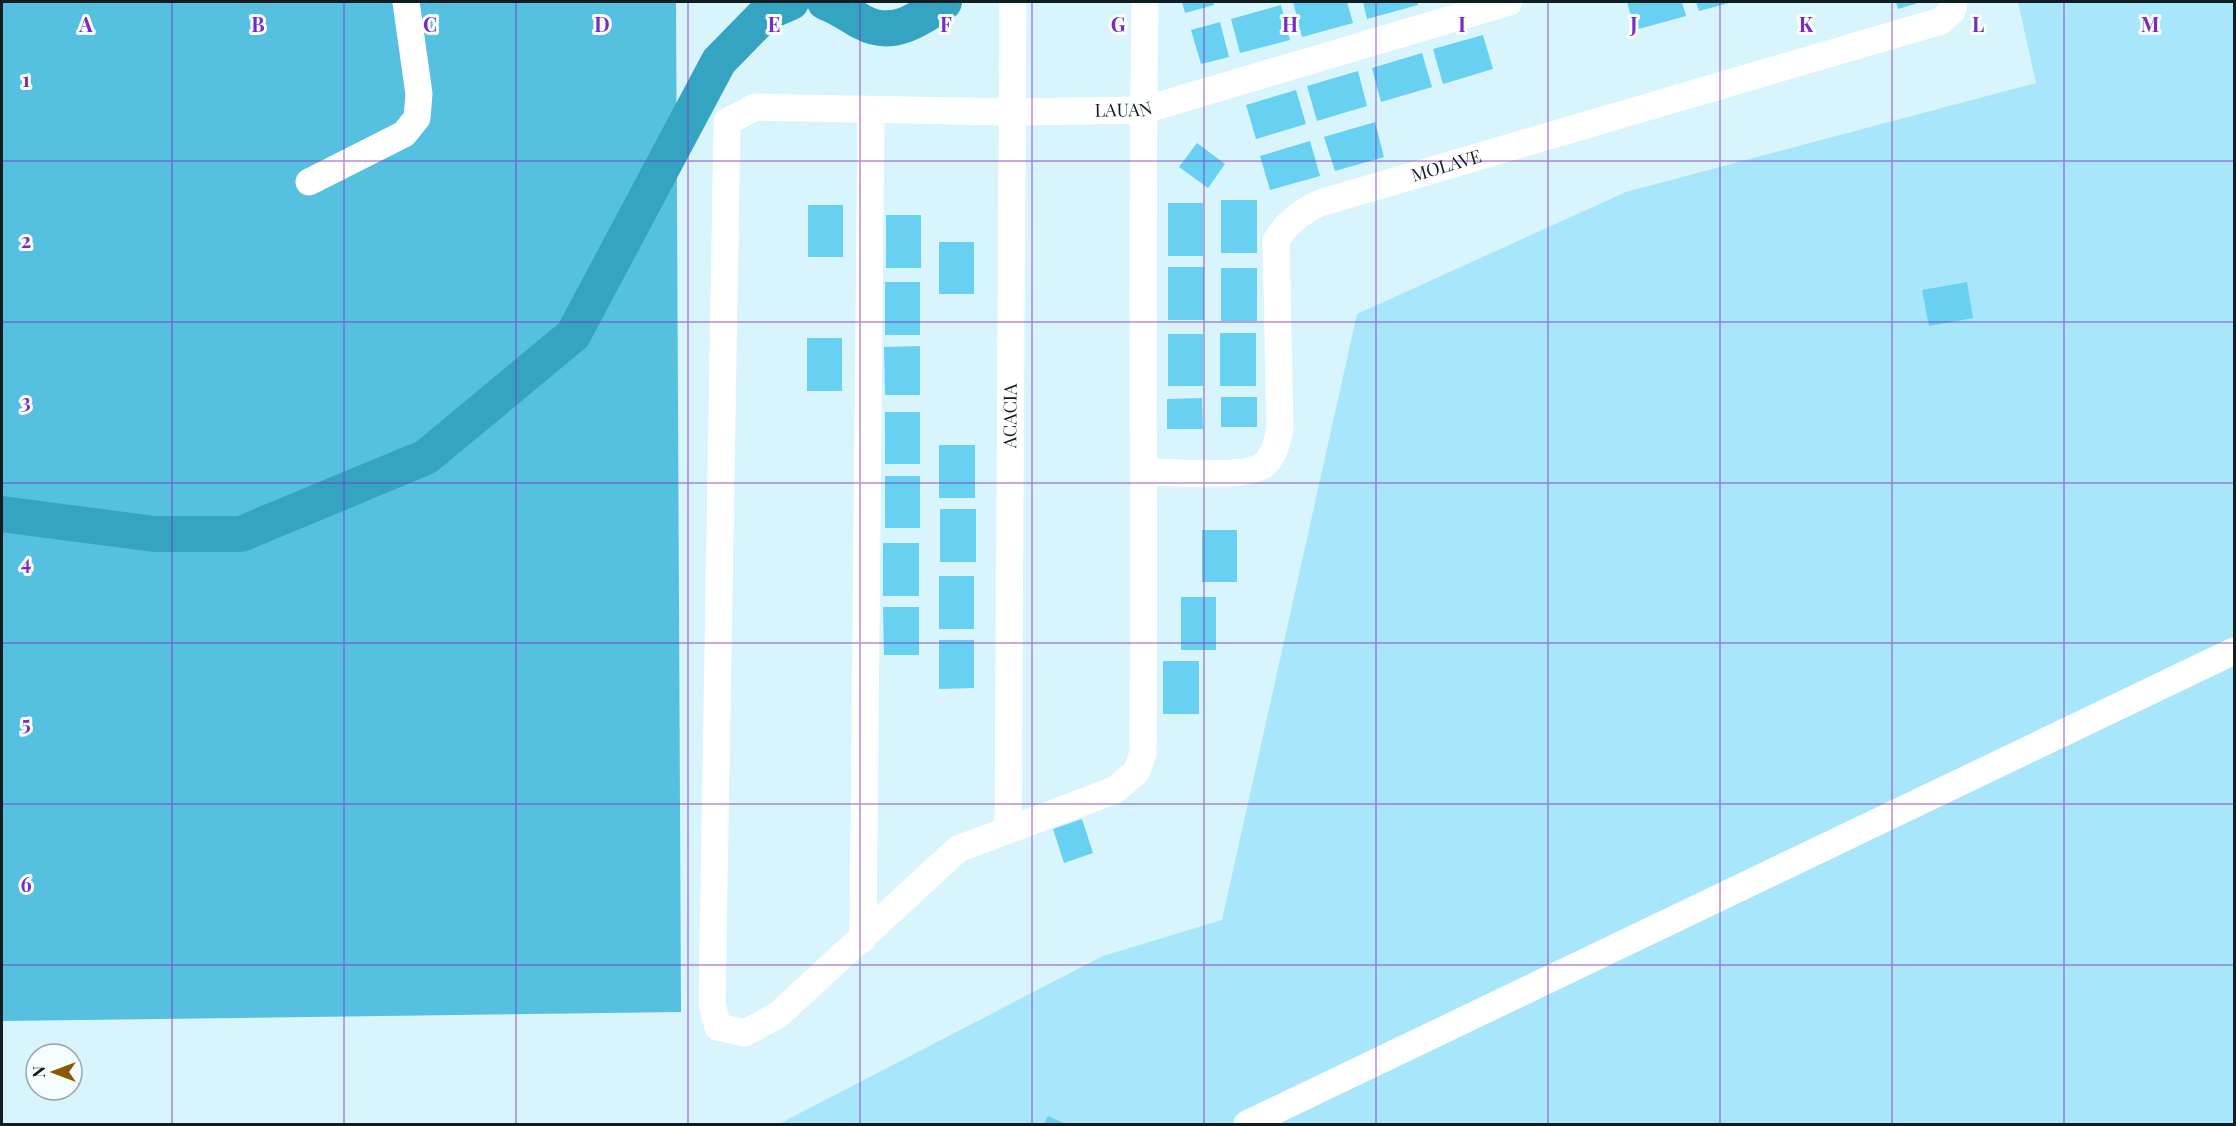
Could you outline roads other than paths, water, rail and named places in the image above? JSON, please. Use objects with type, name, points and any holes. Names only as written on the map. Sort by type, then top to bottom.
[{"type":"street","points":[[309,182],[404,134],[417,118],[419,94],[406,2]]},
{"type":"street","name":"ACACIA","points":[[1008,830],[1012,2]]},
{"type":"street","points":[[863,939],[958,849],[1115,790],[1137,771],[1143,753],[1146,472],[1143,110],[1145,2]]},
{"type":"street","name":"LAUAN","points":[[863,939],[778,1015],[745,1033],[718,1027],[712,1004],[727,122],[755,107],[871,111],[1143,110],[1509,2]]},
{"type":"street","name":"MOLAVE","points":[[1146,472],[1244,472],[1263,465],[1275,450],[1280,429],[1276,241],[1285,225],[1302,212],[1320,203],[1941,21],[1952,11],[1954,2]]},
{"type":"street","points":[[863,939],[871,111]]},
{"type":"street","points":[[1247,1125],[2235,651]]},
{"type":"waterway","points":[[2,514],[154,534],[241,534],[426,457],[573,335],[719,61],[766,13],[791,2]]},
{"type":"waterway","points":[[825,2],[873,27],[884,28],[905,25],[944,2]]}]
